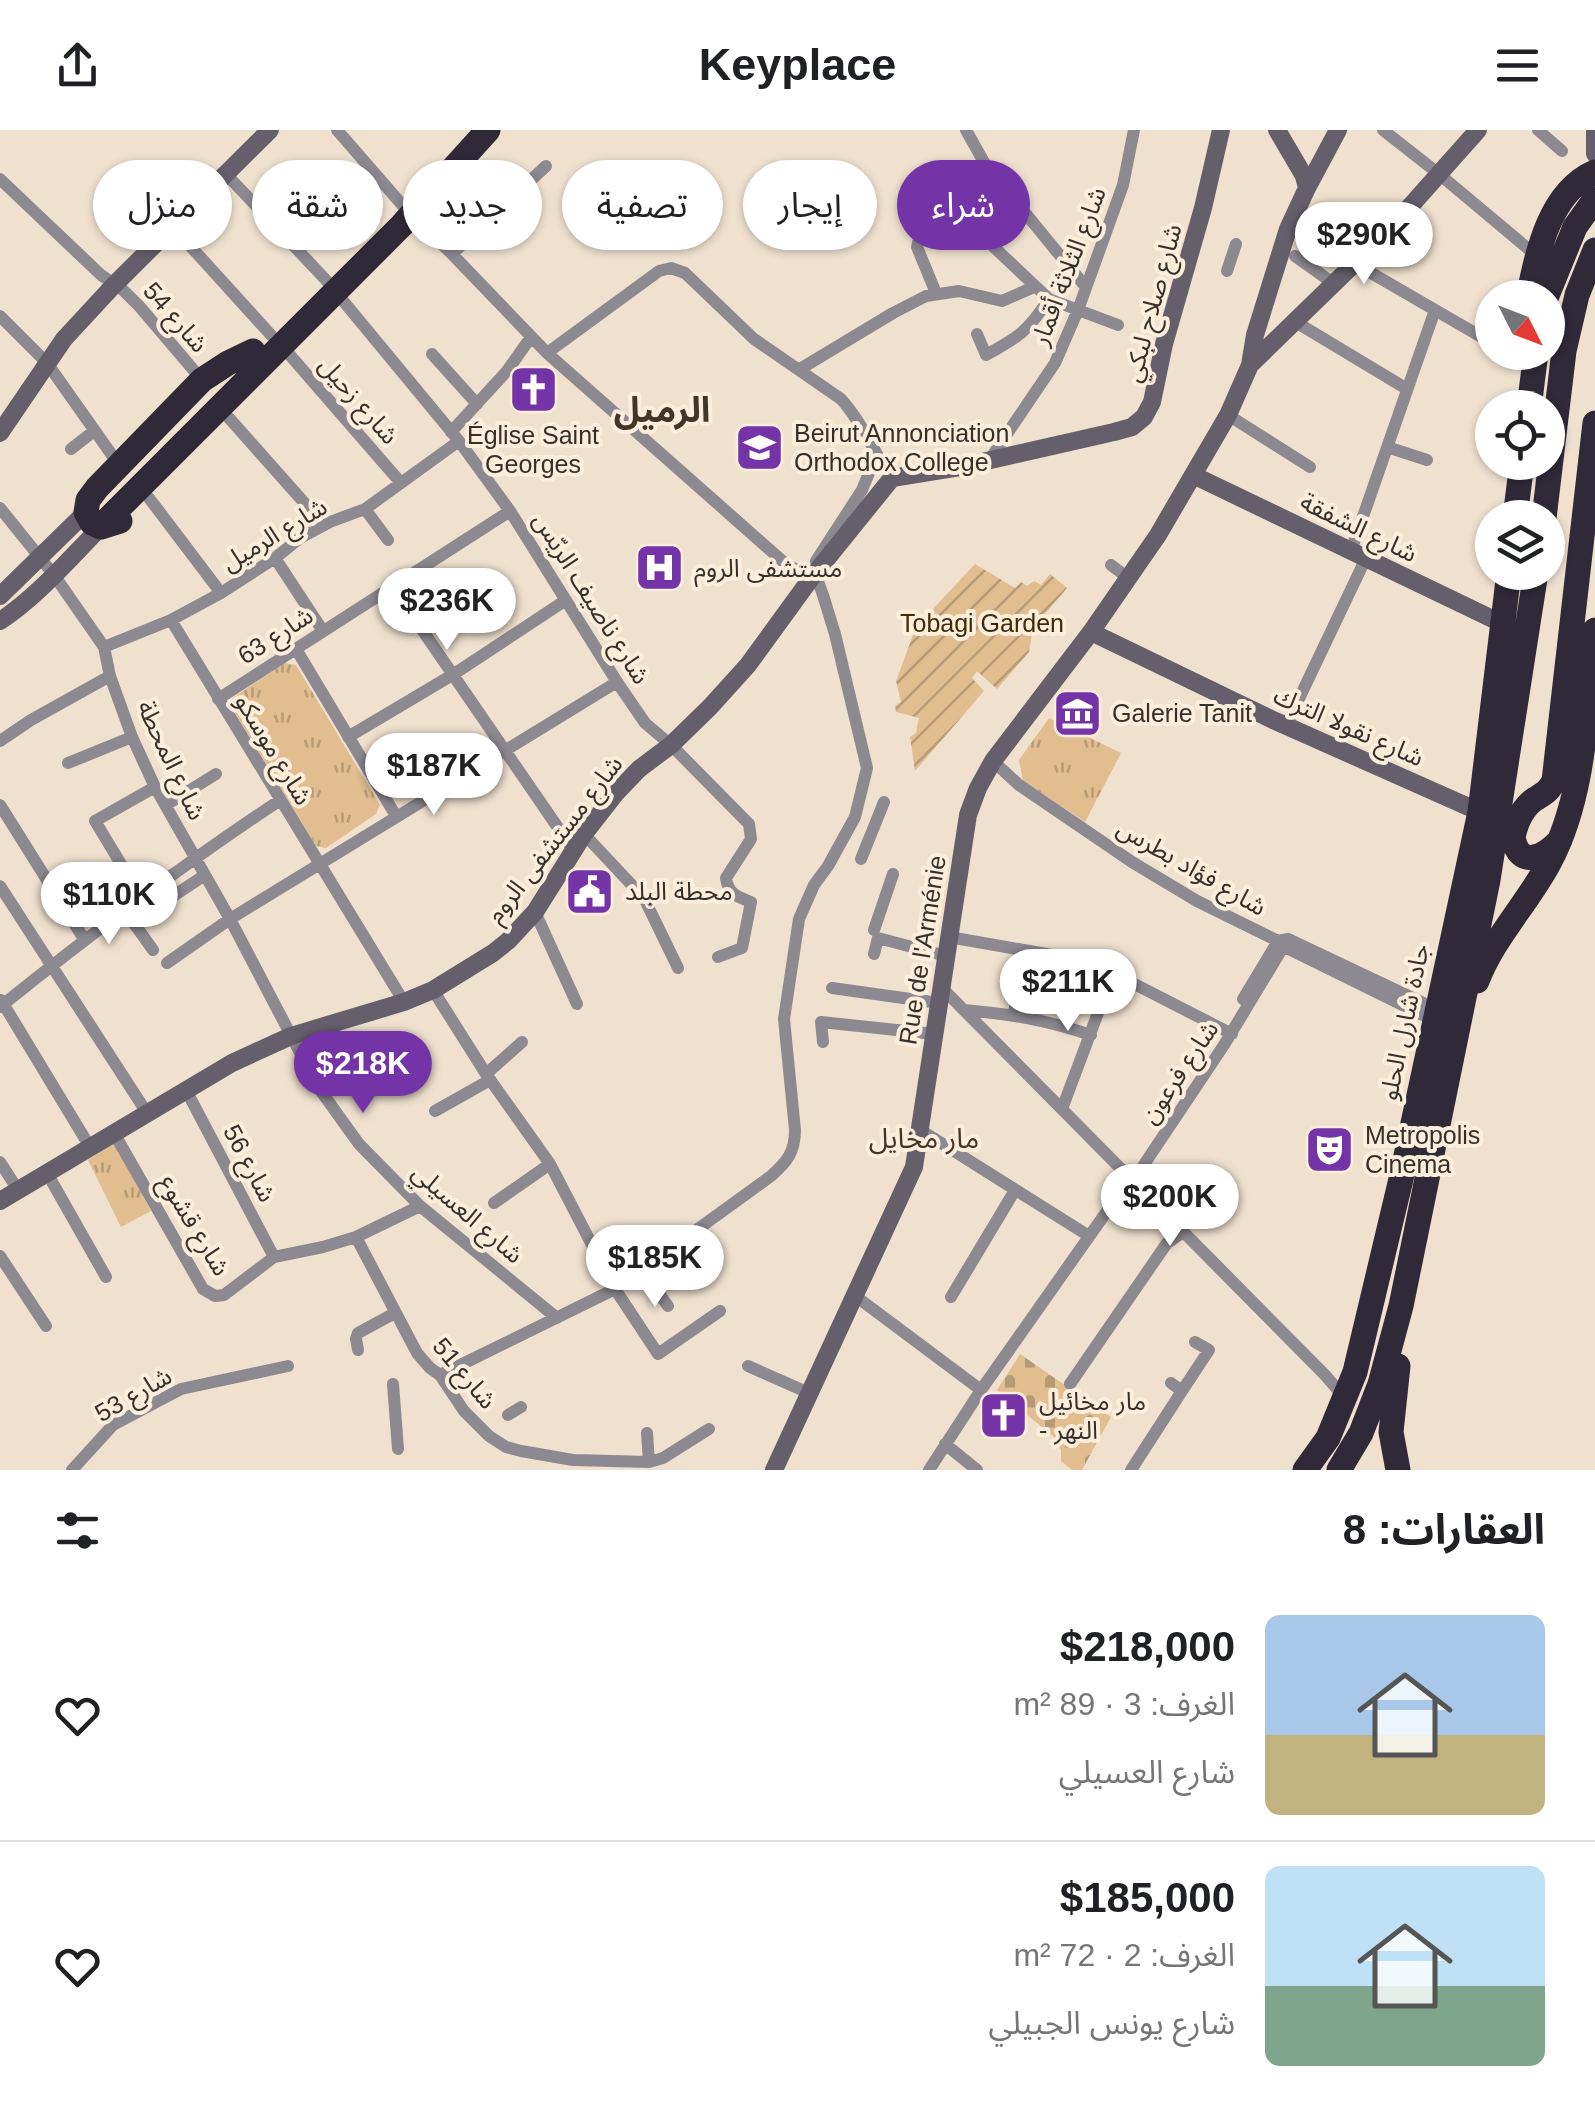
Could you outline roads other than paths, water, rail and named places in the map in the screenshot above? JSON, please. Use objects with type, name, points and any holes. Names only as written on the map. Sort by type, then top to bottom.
[{"type":"highway","points":[[443,160],[466,130]]},
{"type":"highway","points":[[456,160],[488,130]]},
{"type":"highway","points":[[1532,280],[1547,228],[1562,200],[1575,184],[1595,172]]},
{"type":"highway","points":[[1553,280],[1574,227],[1595,199]]},
{"type":"highway","points":[[98,516],[403,211]]},
{"type":"highway","points":[[1546,500],[1564,350],[1577,296],[1595,250]]},
{"type":"highway","points":[[268,348],[229,418],[149,498],[115,524],[98,516],[88,500],[202,380],[228,363],[268,348]]},
{"type":"highway","points":[[1560,840],[1534,858],[1527,858],[1513,844],[1514,830],[1523,812],[1550,789],[1555,774],[1595,423]]},
{"type":"highway","name":"جادة شارل الحلو","points":[[1305,1470],[1328,1438],[1355,1372],[1378,1278],[1480,812],[1507,590]]},
{"type":"highway","points":[[1339,1470],[1360,1433],[1380,1384],[1400,1306],[1488,880],[1533,590]]},
{"type":"highway","points":[[1454,1042],[1491,951],[1540,878],[1568,820],[1577,784],[1595,630]]},
{"type":"highway","points":[[1507,770],[1518,794],[1534,800]]},
{"type":"highway","points":[[1398,1470],[1391,1432],[1400,1306]]},
{"type":"street","points":[[232,168],[270,130]]},
{"type":"street","points":[[337,130],[403,205]]},
{"type":"street","points":[[966,130],[983,160]]},
{"type":"street","name":"شارع الثلاثة أقمار","points":[[990,458],[1055,363],[1123,184],[1134,130]]},
{"type":"street","name":"شارع صلاح لبكي","points":[[892,478],[960,467],[1124,430],[1144,417],[1152,402],[1221,130]]},
{"type":"street","points":[[1280,130],[1301,148],[1314,153],[1328,148]]},
{"type":"street","points":[[1280,130],[1307,188]]},
{"type":"street","points":[[1262,340],[1288,230],[1338,130]]},
{"type":"street","points":[[1384,130],[1538,257]]},
{"type":"street","points":[[1262,340],[1294,321],[1390,229],[1478,130]]},
{"type":"street","points":[[1538,130],[1562,151]]},
{"type":"street","points":[[1595,131],[1595,154]]},
{"type":"street","points":[[452,254],[546,166]]},
{"type":"street","name":"شارع 54","points":[[0,179],[114,286],[123,290],[202,380]]},
{"type":"street","name":"شارع ناصيف الريّس","points":[[232,180],[331,286],[455,436],[510,511],[645,723],[749,824],[751,839],[726,878],[732,893],[751,902],[742,948],[718,957]]},
{"type":"street","points":[[1030,218],[1086,286]]},
{"type":"street","points":[[1227,272],[1236,244]]},
{"type":"street","points":[[0,433],[64,339],[150,250]]},
{"type":"street","name":"شارع زحيل","points":[[191,250],[268,348],[401,483]]},
{"type":"street","points":[[440,1376],[616,1289],[771,1176],[792,1154],[795,1130],[784,1019],[798,919],[814,884],[855,817],[866,758],[819,584],[787,566],[547,353],[448,250]]},
{"type":"street","points":[[920,250],[936,293]]},
{"type":"street","points":[[996,250],[1049,300],[1118,324]]},
{"type":"street","points":[[1296,256],[1333,283]]},
{"type":"street","points":[[1354,263],[1475,334]]},
{"type":"street","points":[[547,353],[659,270],[680,270],[754,339],[846,404],[892,478]]},
{"type":"street","points":[[800,369],[926,296],[959,291],[1002,301],[1034,286]]},
{"type":"street","points":[[977,334],[986,354],[1021,336],[1049,300]]},
{"type":"street","points":[[1286,726],[1358,554],[1387,447],[1435,310]]},
{"type":"street","points":[[0,316],[47,363],[119,465]]},
{"type":"street","points":[[1294,321],[1407,389]]},
{"type":"street","name":"شارع الرميل","points":[[104,647],[171,620],[221,592],[300,538],[364,509],[401,483],[455,436],[531,337]]},
{"type":"street","name":"Rue de l'Arménie","points":[[774,1470],[914,1167],[968,815],[978,788],[992,760],[1091,632],[1158,534],[1228,416],[1262,340]]},
{"type":"street","points":[[432,354],[477,404]]},
{"type":"street","points":[[1228,416],[1310,468]]},
{"type":"street","points":[[229,418],[324,525]]},
{"type":"street","points":[[71,449],[94,431]]},
{"type":"street","points":[[1387,447],[1427,460]]},
{"type":"street","points":[[787,566],[806,568],[815,563],[862,490],[876,456]]},
{"type":"street","name":"شارع الشفقة","points":[[1192,475],[1503,624]]},
{"type":"street","name":"شارع مستشفى الروم","points":[[0,1202],[232,1062],[291,1036],[404,1002],[493,954],[534,912],[584,834],[616,793],[671,745],[748,666],[812,577],[892,478]]},
{"type":"street","points":[[149,498],[221,592]]},
{"type":"street","name":"شارع المحطة","points":[[0,508],[54,574],[104,647],[110,676],[155,787],[291,1036]]},
{"type":"street","points":[[364,509],[388,540]]},
{"type":"street","name":"شارع 63","points":[[218,699],[510,511]]},
{"type":"street","points":[[0,596],[40,559],[98,516]]},
{"type":"street","points":[[0,621],[54,574],[98,516]]},
{"type":"street","points":[[274,558],[323,630]]},
{"type":"street","points":[[1111,565],[1128,577]]},
{"type":"street","points":[[392,586],[574,851]]},
{"type":"street","points":[[348,737],[454,674],[566,600]]},
{"type":"street","name":"شارع موسكو","points":[[171,620],[404,1002]]},
{"type":"street","name":"شارع نقولا الترك","points":[[1091,632],[1286,726],[1480,812]]},
{"type":"street","points":[[296,649],[396,816]]},
{"type":"street","points":[[0,741],[110,676]]},
{"type":"street","points":[[167,962],[617,682]]},
{"type":"street","points":[[68,762],[132,736]]},
{"type":"street","name":"شارع فؤاد بطرس","points":[[992,760],[1019,784],[1132,862],[1197,901],[1437,1016]]},
{"type":"street","points":[[166,806],[216,774]]},
{"type":"street","points":[[141,897],[96,821],[155,787]]},
{"type":"street","points":[[90,1148],[2,1003],[195,856],[279,800]]},
{"type":"street","points":[[861,859],[884,802]]},
{"type":"street","points":[[0,806],[84,939]]},
{"type":"street","points":[[584,834],[644,898],[678,968]]},
{"type":"street","points":[[874,930],[893,874]]},
{"type":"street","points":[[134,922],[206,875]]},
{"type":"street","points":[[0,886],[147,1113]]},
{"type":"street","points":[[124,909],[153,950]]},
{"type":"street","points":[[534,912],[576,1004]]},
{"type":"street","points":[[874,954],[878,938],[948,947],[1024,950],[1077,961],[1113,973],[1228,1032]]},
{"type":"street","name":"شارع فرعون","points":[[930,1470],[981,1390],[1131,1178],[1284,942]]},
{"type":"street","points":[[1014,1014],[1024,950]]},
{"type":"street","points":[[1062,1109],[1113,973]]},
{"type":"street","points":[[832,988],[940,995],[964,1010],[1345,1398]]},
{"type":"street","points":[[432,990],[550,1164],[575,1222],[658,1354],[720,1311]]},
{"type":"street","points":[[964,1010],[1014,1014],[1091,1034]]},
{"type":"street","points":[[823,1042],[821,1022],[934,1034]]},
{"type":"street","name":"شارع العسيلي","points":[[291,1036],[346,1128],[420,1206],[558,1318]]},
{"type":"street","points":[[436,1111],[488,1077],[522,1042]]},
{"type":"street","name":"شارع 56","points":[[186,1090],[274,1256]]},
{"type":"street","points":[[920,1129],[1089,1236]]},
{"type":"street","name":"شارع قشوع","points":[[114,1132],[203,1289],[220,1297],[274,1256],[356,1237],[420,1206]]},
{"type":"street","points":[[0,1162],[18,1190]]},
{"type":"street","points":[[494,1203],[550,1164]]},
{"type":"street","points":[[46,1173],[106,1277]]},
{"type":"street","points":[[951,1296],[1015,1190]]},
{"type":"street","points":[[1070,1384],[1166,1243],[1183,1232]]},
{"type":"street","name":"شارع 51","points":[[356,1237],[418,1354],[474,1421],[496,1441],[521,1452],[573,1460],[649,1462],[663,1458],[709,1429]]},
{"type":"street","points":[[599,1260],[618,1245]]},
{"type":"street","points":[[0,1256],[46,1326]]},
{"type":"street","points":[[642,1270],[668,1306]]},
{"type":"street","points":[[854,1296],[981,1390]]},
{"type":"street","points":[[358,1350],[358,1333],[395,1313]]},
{"type":"street","points":[[1131,1470],[1176,1387],[1208,1350],[1196,1342]]},
{"type":"street","name":"شارع 53","points":[[72,1470],[113,1426],[181,1389],[288,1366]]},
{"type":"street","points":[[748,1366],[809,1394]]},
{"type":"street","points":[[394,1384],[398,1449]]},
{"type":"street","points":[[647,1432],[649,1462]]},
{"type":"street","points":[[945,1444],[978,1470]]},
{"type":"place","name":"Église Saint Georges","points":[[533,389]]},
{"type":"place","name":"Beirut Annonciation Orthodox College","points":[[759,447]]},
{"type":"place","name":"مستشفى الروم","points":[[659,568]]},
{"type":"place","name":"Galerie Tanit","points":[[1077,713]]},
{"type":"place","name":"محطة البلد","points":[[590,891]]},
{"type":"place","name":"Metropolis Cinema","points":[[1330,1149]]},
{"type":"place","name":"مار مخائيل - النهر","points":[[1004,1415]]},
{"type":"district","name":"الرميل","points":[[662,409]]},
{"type":"district","name":"مار مخايل","points":[[924,1138]]},
{"type":"park label","name":"Tobagi Garden","points":[[982,623]]}]
